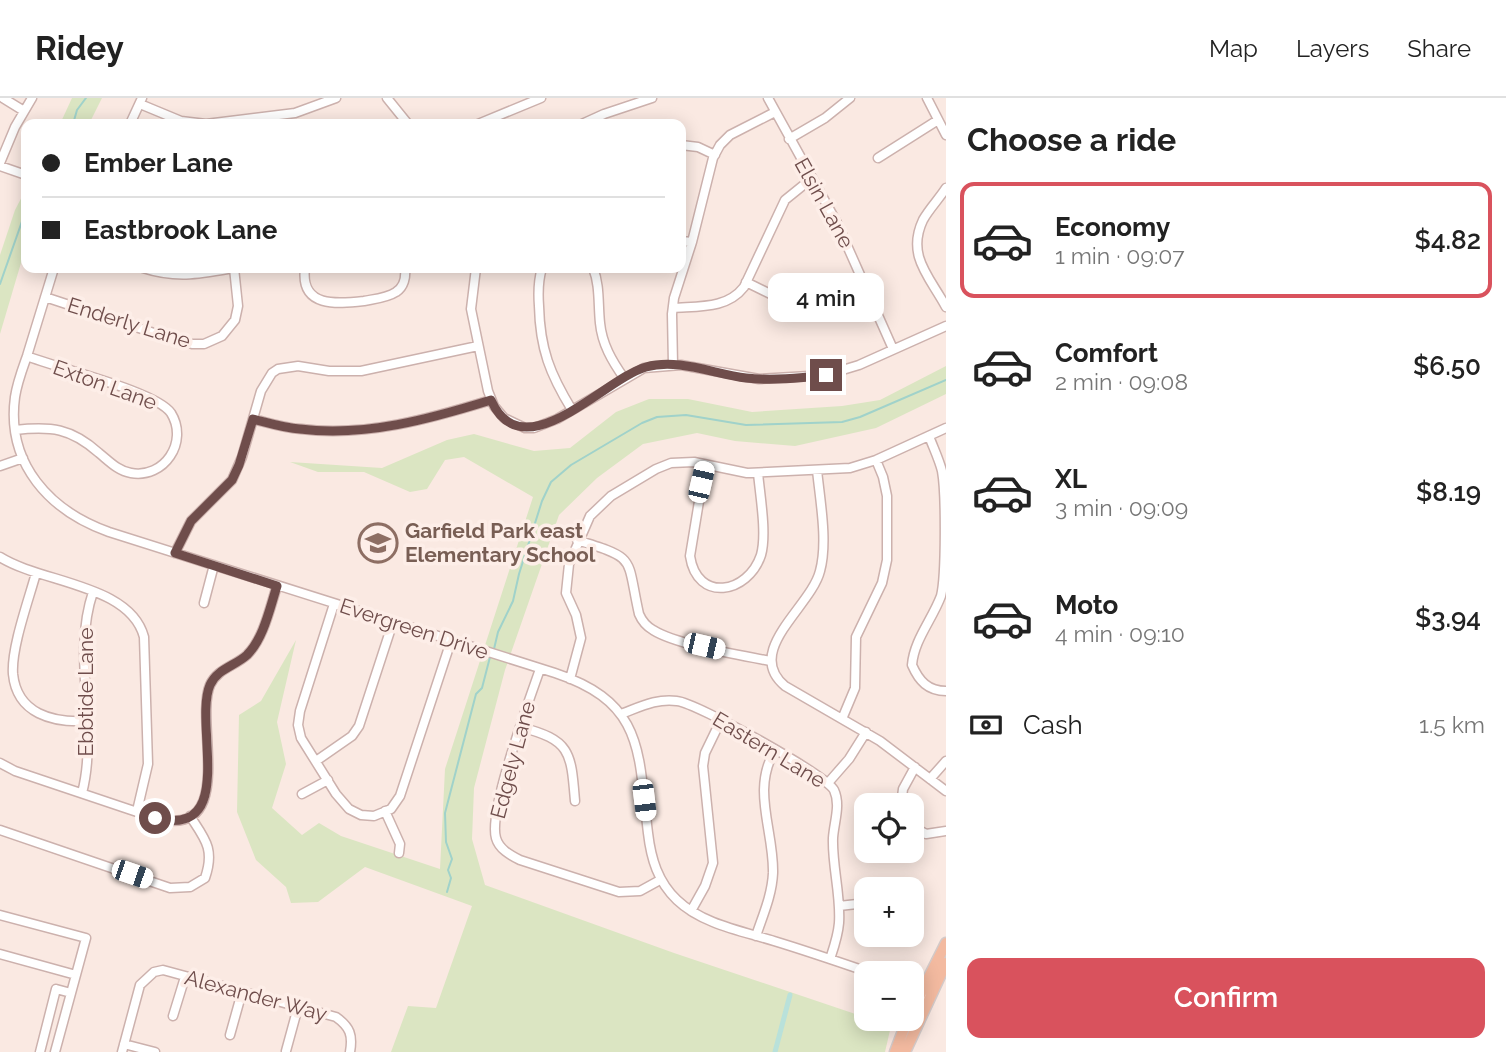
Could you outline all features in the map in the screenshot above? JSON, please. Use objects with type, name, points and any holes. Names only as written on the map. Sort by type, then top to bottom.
[{"type":"main road","points":[[924,988],[946,943]]},
{"type":"main road","points":[[924,991],[946,963]]},
{"type":"main road","points":[[895,1052],[907,1032]]},
{"type":"main road","points":[[905,1052],[907,1032]]},
{"type":"street","points":[[3,98],[24,111]]},
{"type":"street","points":[[21,173],[0,164],[32,98]]},
{"type":"street","points":[[250,119],[295,113],[336,98]]},
{"type":"street","points":[[387,98],[403,119]]},
{"type":"street","points":[[490,119],[541,98]]},
{"type":"street","points":[[593,119],[652,98]]},
{"type":"street","name":"Elsin Lane","points":[[768,98],[852,254],[892,349]]},
{"type":"street","points":[[789,139],[825,118],[850,98]]},
{"type":"street","points":[[927,98],[946,135]]},
{"type":"street","points":[[132,119],[141,101],[177,119]]},
{"type":"street","points":[[686,263],[720,145],[730,135],[775,112]]},
{"type":"street","points":[[878,158],[938,120]]},
{"type":"street","points":[[686,146],[698,147],[715,155]]},
{"type":"street","points":[[673,308],[722,304],[735,297],[746,282],[785,200],[811,179]]},
{"type":"street","points":[[946,188],[924,219],[915,246],[922,265],[946,307]]},
{"type":"street","points":[[686,241],[692,242]]},
{"type":"street","name":"Evergreen Drive","points":[[52,273],[15,398],[15,430],[23,458],[41,488],[54,503],[98,528],[540,669],[602,694],[621,714],[636,741],[650,850],[660,880],[677,901],[708,920],[854,967]]},
{"type":"street","points":[[161,273],[180,276],[200,273]]},
{"type":"street","name":"Enderly Lane","points":[[45,296],[166,337],[192,344],[204,344],[228,332],[235,320],[238,306],[235,273]]},
{"type":"street","points":[[304,273],[307,288],[312,294],[323,302],[335,304],[388,296],[398,291],[404,281],[405,273]]},
{"type":"street","points":[[474,273],[471,300],[491,400],[504,418],[525,428],[534,428],[557,419],[644,368],[673,365],[751,378],[810,377],[842,371],[946,326]]},
{"type":"street","points":[[541,273],[538,292],[542,347],[552,376],[572,411]]},
{"type":"street","points":[[594,273],[602,334],[611,358],[624,379]]},
{"type":"street","points":[[673,365],[673,308],[683,273]]},
{"type":"street","points":[[746,282],[801,309]]},
{"type":"street","points":[[175,553],[191,521],[232,480],[265,381],[278,369],[298,366],[329,371],[361,371],[478,345]]},
{"type":"street","name":"Exton Lane","points":[[15,430],[52,428],[68,432],[86,441],[117,468],[132,474],[157,468],[168,460],[176,443],[177,430],[173,418],[161,403],[27,356]]},
{"type":"street","points":[[253,419],[298,429],[359,430],[422,421],[491,400]]},
{"type":"street","points":[[570,679],[581,638],[576,615],[566,593],[566,580],[577,540],[598,506],[640,478],[671,463],[687,461],[758,473],[850,468],[876,460],[946,428]]},
{"type":"street","points":[[929,436],[942,468],[944,484],[946,573],[941,597],[918,643],[912,666],[925,685],[937,691],[946,691]]},
{"type":"street","points":[[0,467],[23,458]]},
{"type":"street","points":[[842,719],[851,701],[856,681],[856,637],[882,583],[887,560],[887,496],[876,460]]},
{"type":"street","points":[[705,465],[690,556],[691,564],[699,577],[717,588],[731,587],[743,581],[761,554],[758,473]]},
{"type":"street","points":[[817,470],[822,530],[820,574],[777,641],[769,661],[774,675],[785,686],[866,733],[946,791]]},
{"type":"street","points":[[577,540],[607,549],[625,559],[631,571],[639,614],[652,630],[696,644],[769,661]]},
{"type":"street","points":[[0,557],[14,565],[109,598],[127,609],[139,625],[144,637],[148,764],[137,811]]},
{"type":"street","points":[[204,603],[214,565]]},
{"type":"street","points":[[36,573],[14,657],[14,679],[24,699],[40,715],[60,721],[86,721]]},
{"type":"street","points":[[0,763],[15,771],[169,821],[190,816],[201,806],[209,776],[206,701],[210,686],[220,673],[241,660],[253,648],[277,586]]},
{"type":"street","name":"Ebbtide Lane","points":[[82,793],[86,769],[84,637],[93,592]]},
{"type":"street","points":[[334,604],[299,718],[301,738],[340,799],[355,812],[374,816],[397,802],[451,641]]},
{"type":"street","points":[[316,761],[352,736],[359,726],[393,622]]},
{"type":"street","name":"Edgely Lane","points":[[540,669],[520,727],[496,814],[495,836],[501,848],[520,860],[619,892],[640,891],[660,880]]},
{"type":"street","name":"Eastern Lane","points":[[621,714],[652,702],[675,700],[694,705],[814,772],[828,783],[834,791],[837,805],[833,854],[839,906],[837,937],[830,959]]},
{"type":"street","points":[[691,911],[713,863],[703,766],[705,753],[721,720]]},
{"type":"street","points":[[520,727],[550,736],[565,748],[570,761],[575,801]]},
{"type":"street","points":[[828,783],[849,759],[866,733]]},
{"type":"street","points":[[756,936],[768,901],[772,878],[763,782],[765,767],[775,750]]},
{"type":"street","points":[[929,779],[946,761]]},
{"type":"street","points":[[902,793],[915,767]]},
{"type":"street","points":[[302,794],[328,780]]},
{"type":"street","points":[[385,811],[400,844],[399,853]]},
{"type":"street","points":[[0,830],[170,888],[183,889],[205,878],[210,862],[206,842],[190,816]]},
{"type":"street","points":[[924,833],[946,831]]},
{"type":"street","points":[[839,906],[854,904]]},
{"type":"street","points":[[0,915],[86,938],[55,1052]]},
{"type":"street","points":[[0,954],[76,975]]},
{"type":"street","name":"Alexander Way","points":[[123,1048],[140,985],[154,972],[163,971],[336,1017],[346,1025],[352,1038],[350,1052]]},
{"type":"street","points":[[173,1016],[185,977]]},
{"type":"street","points":[[40,1052],[56,989],[71,993]]},
{"type":"street","points":[[230,1035],[242,992]]},
{"type":"street","points":[[286,1051],[298,1007]]},
{"type":"street","points":[[123,1048],[155,1052]]},
{"type":"green space","points":[[72,98],[102,98],[92,119],[62,119]]},
{"type":"green space","points":[[21,199],[21,263],[0,334],[0,255]]},
{"type":"green space","points":[[946,366],[946,394],[876,428],[795,446],[735,441],[697,433],[643,444],[597,478],[559,515],[505,670],[474,788],[472,839],[485,885],[854,1014],[854,1031],[890,1031],[885,1052],[391,1052],[408,1006],[436,1008],[472,906],[365,867],[318,902],[291,903],[286,887],[256,860],[237,812],[239,715],[261,701],[296,640],[277,722],[286,764],[272,808],[302,835],[319,823],[341,836],[440,869],[445,769],[533,497],[464,457],[445,460],[427,489],[410,492],[364,472],[318,472],[290,462],[382,468],[447,440],[474,434],[534,451],[570,448],[616,412],[649,399],[688,399],[752,412],[842,406],[880,400]]},
{"type":"waterway","points":[[74,119],[86,98]]},
{"type":"waterway","points":[[0,284],[21,224]]},
{"type":"waterway","points":[[494,649],[498,632],[513,601],[542,501],[551,482],[571,465],[657,417],[686,415],[746,425],[842,422],[860,417],[946,380]]},
{"type":"waterway","points":[[447,892],[451,878],[448,870],[452,859],[446,842],[445,813],[476,694],[482,688],[490,657]]},
{"type":"waterway","points":[[775,1052],[790,995]]},
{"type":"place","name":"Garfield Park east Elementary School","points":[[378,543]]},
{"type":"route","points":[[155,818],[169,821],[184,819],[196,811],[205,799],[209,776],[206,701],[210,686],[220,673],[241,660],[253,648],[277,586],[175,553],[191,521],[232,480],[253,419],[298,429],[359,430],[422,421],[491,400],[498,412],[510,422],[517,426],[534,428],[557,419],[649,366],[681,365],[759,379],[826,375]]}]
